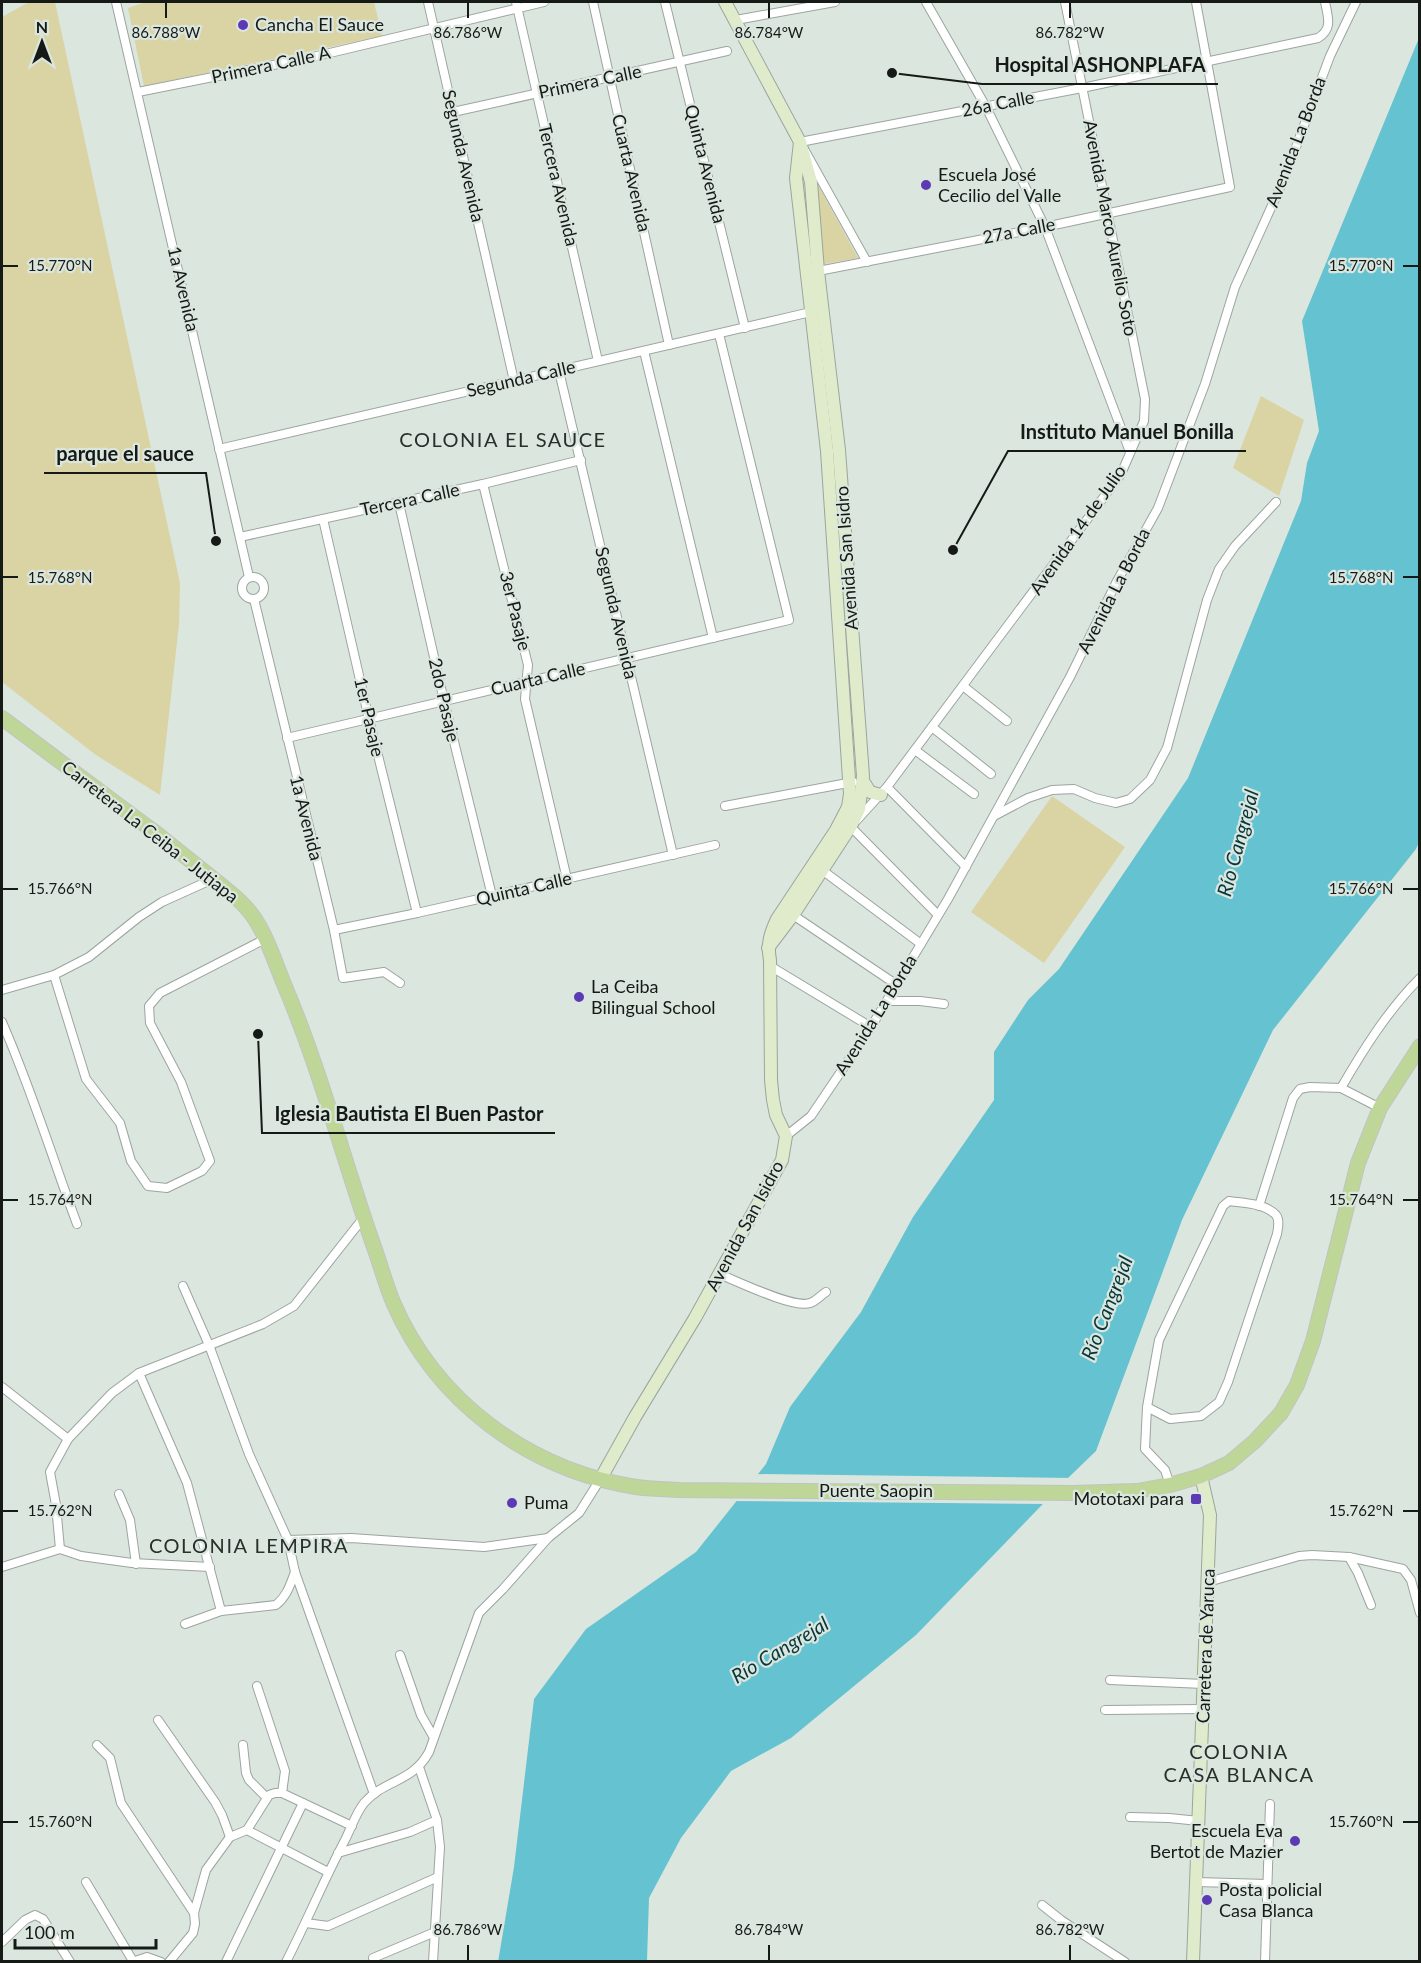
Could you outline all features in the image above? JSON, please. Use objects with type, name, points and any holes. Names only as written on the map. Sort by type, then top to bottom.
[{"type":"main road","name":"Carretera La Ceiba - Jutiapa","points":[[3,721],[185,855],[236,897],[258,924],[318,1072],[393,1301],[428,1363],[454,1393],[486,1423],[520,1447],[561,1467],[636,1487],[680,1490]]},
{"type":"main road","points":[[1170,1485],[1201,1476],[1228,1463],[1255,1442],[1281,1413],[1297,1385],[1313,1341],[1358,1163],[1380,1108],[1419,1046]]},
{"type":"main road","name":"Puente Saopin","points":[[680,1490],[1073,1493],[1137,1491],[1170,1485]]},
{"type":"street","name":"1a Avenida","points":[[116,2],[249,577]]},
{"type":"street","name":"Segunda Avenida","points":[[428,2],[514,381]]},
{"type":"street","name":"Primera Calle A","points":[[138,92],[313,57],[517,4],[544,2]]},
{"type":"street","name":"Cuarta Avenida","points":[[593,2],[669,345]]},
{"type":"street","name":"Quinta Avenida","points":[[665,2],[745,328]]},
{"type":"street","name":"Avenida San Isidro","points":[[725,2],[867,262]]},
{"type":"street","points":[[736,20],[835,2]]},
{"type":"street","name":"Avenida 14 de Julio","points":[[846,823],[884,791],[1121,474],[1130,452],[1045,226],[986,106],[926,2]]},
{"type":"street","name":"Avenida Marco Aurelio Soto","points":[[1065,2],[1145,399],[1144,421],[1130,452]]},
{"type":"street","points":[[1196,2],[1207,63]]},
{"type":"street","name":"26a Calle","points":[[800,142],[1207,63],[1318,38],[1326,34],[1329,24],[1325,2]]},
{"type":"street","name":"Avenida La Borda","points":[[786,1136],[811,1116],[897,985],[966,867],[1070,678],[1116,583],[1158,508],[1205,384],[1235,287],[1284,179],[1330,56],[1356,2]]},
{"type":"street","name":"Tercera Avenida","points":[[517,4],[598,362]]},
{"type":"street","name":"Primera Calle","points":[[453,112],[727,51]]},
{"type":"street","name":"27a Calle","points":[[812,272],[1230,187],[1207,63]]},
{"type":"street","name":"Avenida San Isidro","points":[[768,948],[793,915],[802,892],[846,823],[860,809],[839,450],[812,272],[810,182],[800,142]]},
{"type":"street","name":"Segunda Calle","points":[[219,449],[817,311]]},
{"type":"street","name":"Cuarta Calle","points":[[287,738],[789,620],[719,334]]},
{"type":"street","points":[[644,351],[713,638]]},
{"type":"street","name":"Segunda Avenida","points":[[559,371],[673,855]]},
{"type":"street","name":"Tercera Calle","points":[[240,537],[483,484],[580,460]]},
{"type":"street","name":"3er Pasaje","points":[[483,484],[528,665],[525,699],[567,879]]},
{"type":"street","points":[[993,816],[1028,798],[1052,790],[1074,789],[1095,798],[1116,803],[1130,799],[1150,780],[1167,748],[1207,600],[1219,570],[1236,546],[1276,502]]},
{"type":"street","name":"2do Pasaje","points":[[399,503],[444,701],[492,896]]},
{"type":"street","name":"1er Pasaje","points":[[323,519],[417,913]]},
{"type":"street","name":"1a Avenida","points":[[249,577],[256,578],[264,585],[263,592],[254,599]]},
{"type":"street","name":"1a Avenida","points":[[249,577],[242,585],[242,592],[254,599]]},
{"type":"street","name":"1a Avenida","points":[[254,599],[334,930],[343,978],[384,972],[400,983]]},
{"type":"street","points":[[963,686],[1008,721]]},
{"type":"street","points":[[932,727],[991,774]]},
{"type":"street","points":[[915,750],[974,794]]},
{"type":"street","points":[[725,806],[857,782],[870,792],[884,791],[966,867]]},
{"type":"street","name":"Avenida San Isidro","points":[[601,1478],[695,1318],[782,1160],[786,1136],[776,1115],[771,1080],[768,948],[770,935],[777,920],[822,870],[846,823]]},
{"type":"street","points":[[846,823],[938,915]]},
{"type":"street","name":"Quinta Calle","points":[[334,930],[715,845]]},
{"type":"street","points":[[822,870],[921,944]]},
{"type":"street","points":[[2,990],[54,975],[89,957],[139,917],[162,902],[213,879]]},
{"type":"street","points":[[793,915],[897,985]]},
{"type":"street","points":[[54,975],[86,1079],[120,1123],[131,1161],[148,1186],[167,1188],[202,1171],[210,1161],[181,1082],[150,1023],[149,1006],[160,993],[265,939]]},
{"type":"street","points":[[770,966],[871,1027]]},
{"type":"street","points":[[1341,1088],[1378,1030],[1405,992],[1419,978]]},
{"type":"street","points":[[887,1001],[944,1004]]},
{"type":"street","points":[[2,1022],[23,1071],[77,1224]]},
{"type":"street","points":[[1259,1206],[1293,1098],[1300,1089],[1341,1088],[1380,1108]]},
{"type":"street","points":[[1147,1407],[1170,1419],[1201,1416],[1219,1402],[1228,1382],[1277,1234],[1279,1222],[1276,1215],[1259,1206],[1229,1201],[1223,1206],[1159,1340],[1147,1407],[1145,1449],[1165,1470],[1170,1485]]},
{"type":"street","points":[[60,1550],[50,1472],[68,1439],[112,1393],[139,1373],[263,1324],[294,1306],[364,1217]]},
{"type":"street","points":[[720,1274],[799,1304],[811,1303],[826,1292]]},
{"type":"street","points":[[183,1286],[209,1345],[249,1454],[288,1540],[295,1572],[374,1794]]},
{"type":"street","points":[[139,1373],[187,1483],[221,1611]]},
{"type":"street","points":[[2,1387],[68,1439]]},
{"type":"street","name":"Carretera de Yaruca","points":[[1193,1962],[1210,1515],[1201,1476]]},
{"type":"street","points":[[286,1962],[363,1804],[374,1794],[406,1777],[419,1767],[429,1752],[478,1613],[503,1589],[548,1538],[579,1513],[601,1478]]},
{"type":"street","points":[[119,1494],[130,1521],[136,1549],[136,1564]]},
{"type":"street","points":[[288,1540],[351,1538],[484,1547],[548,1538]]},
{"type":"street","points":[[2,1567],[60,1550],[81,1556],[136,1564],[210,1568]]},
{"type":"street","points":[[1208,1582],[1299,1556],[1348,1557],[1403,1569],[1411,1580],[1419,1613]]},
{"type":"street","points":[[1348,1557],[1358,1573],[1371,1605]]},
{"type":"street","points":[[185,1624],[221,1611],[276,1605],[288,1591],[295,1572]]},
{"type":"street","points":[[400,1655],[421,1715],[434,1737]]},
{"type":"street","points":[[1110,1680],[1204,1684]]},
{"type":"street","points":[[257,1686],[285,1772],[282,1793]]},
{"type":"street","points":[[1105,1710],[1203,1709]]},
{"type":"street","points":[[158,1720],[215,1802],[230,1837]]},
{"type":"street","points":[[97,1745],[110,1758],[121,1803],[194,1913]]},
{"type":"street","points":[[243,1745],[249,1780],[267,1798]]},
{"type":"street","points":[[419,1767],[437,1820],[440,1847],[433,1962]]},
{"type":"street","points":[[169,1962],[193,1933],[194,1913],[206,1870],[230,1837],[247,1830],[272,1793],[282,1793],[352,1826]]},
{"type":"street","points":[[226,1962],[303,1803]]},
{"type":"street","points":[[1265,1962],[1270,1804]]},
{"type":"street","points":[[1130,1817],[1199,1821]]},
{"type":"street","points":[[338,1853],[410,1832],[437,1820]]},
{"type":"street","points":[[247,1830],[328,1872]]},
{"type":"street","points":[[306,1923],[328,1926],[438,1877]]},
{"type":"street","points":[[86,1882],[132,1961],[147,1957],[161,1962]]},
{"type":"street","points":[[1197,1882],[1267,1884]]},
{"type":"street","points":[[1042,1905],[1125,1962]]},
{"type":"street","points":[[2,1942],[25,1920],[35,1915],[43,1919],[70,1962]]},
{"type":"street","points":[[373,1958],[435,1932]]},
{"type":"shaded area","points":[[29,2],[55,2],[180,583],[179,624],[160,795],[96,755],[2,682],[2,17]]},
{"type":"shaded area","points":[[146,2],[374,2],[382,36],[144,86],[128,8]]},
{"type":"shaded area","points":[[813,176],[858,258],[824,264]]},
{"type":"shaded area","points":[[1261,396],[1304,420],[1279,496],[1233,468]]},
{"type":"shaded area","points":[[1052,796],[1125,847],[1044,963],[971,912]]},
{"type":"water","name":"Río Cangrejal","points":[[1419,38],[1419,842],[1416,849],[1273,1030],[1182,1220],[1096,1451],[916,1635],[791,1738],[731,1771],[681,1838],[649,1898],[647,1961],[498,1962],[514,1867],[534,1699],[586,1629],[696,1552],[766,1464],[790,1407],[861,1312],[913,1217],[994,1100],[994,1052],[1028,1000],[1059,969],[1188,778],[1301,501],[1307,463],[1319,431],[1302,321]]},
{"type":"pier","points":[[754,1474],[1072,1478],[1047,1504],[732,1501]]},
{"type":"place","name":"Cancha El Sauce","points":[[243,25]]},
{"type":"place","name":"Hospital ASHONPLAFA","points":[[892,73]]},
{"type":"place","name":"Escuela José Cecilio del Valle","points":[[926,185]]},
{"type":"place","name":"parque el sauce","points":[[216,541]]},
{"type":"place","name":"Instituto Manuel Bonilla","points":[[953,550]]},
{"type":"place","name":"La Ceiba Bilingual School","points":[[579,997]]},
{"type":"place","name":"Iglesia Bautista El Buen Pastor","points":[[258,1034]]},
{"type":"place","name":"Mototaxi para","points":[[1196,1499]]},
{"type":"place","name":"Puma","points":[[512,1503]]},
{"type":"place","name":"Escuela Eva Bertot de Mazier","points":[[1295,1841]]},
{"type":"place","name":"Posta policial Casa Blanca","points":[[1207,1900]]},
{"type":"district","name":"COLONIA EL SAUCE","points":[[503,440]]},
{"type":"district","name":"COLONIA LEMPIRA","points":[[249,1546]]},
{"type":"district","name":"COLONIA CASA BLANCA","points":[[1239,1764]]}]
